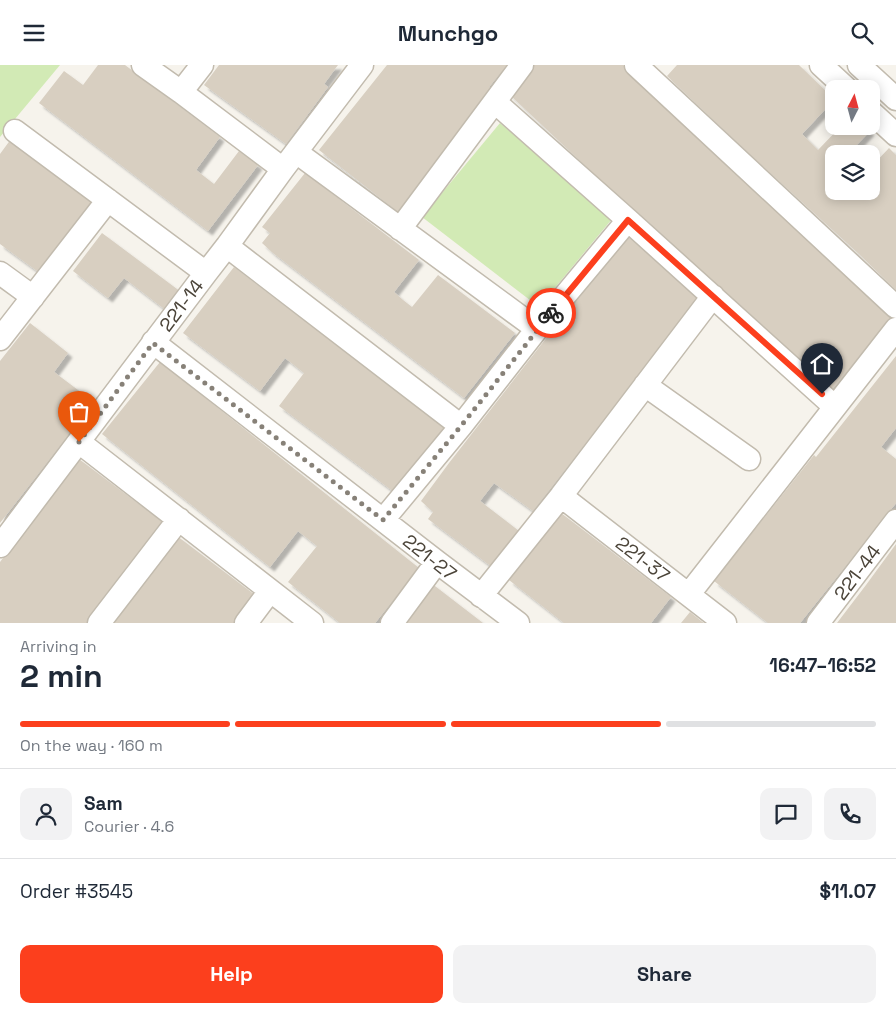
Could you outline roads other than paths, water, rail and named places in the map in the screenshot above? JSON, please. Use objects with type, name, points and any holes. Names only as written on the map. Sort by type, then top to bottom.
[{"type":"street","points":[[142,65],[289,161],[400,229],[537,329]]},
{"type":"street","points":[[181,92],[202,65]]},
{"type":"street","name":"221-14","points":[[0,546],[362,65]]},
{"type":"street","points":[[400,229],[522,65]]},
{"type":"street","points":[[821,65],[837,80]]},
{"type":"street","points":[[859,65],[896,99]]},
{"type":"street","points":[[649,69],[896,307]]},
{"type":"street","points":[[495,102],[835,407]]},
{"type":"street","points":[[880,120],[896,135]]},
{"type":"street","points":[[15,131],[206,273]]},
{"type":"street","points":[[0,339],[108,200]]},
{"type":"street","points":[[383,520],[461,426],[537,329],[628,220]]},
{"type":"street","points":[[227,246],[461,426]]},
{"type":"street","points":[[0,273],[33,297]]},
{"type":"street","points":[[481,596],[560,496],[712,296]]},
{"type":"street","points":[[688,594],[896,329]]},
{"type":"street","name":"221-27","points":[[153,343],[518,623]]},
{"type":"street","points":[[645,385],[749,459]]},
{"type":"street","points":[[79,442],[312,623]]},
{"type":"street","name":"221-37","points":[[560,496],[725,623]]},
{"type":"street","points":[[99,623],[179,519]]},
{"type":"street","name":"221-44","points":[[818,623],[896,521]]},
{"type":"street","points":[[392,623],[437,562]]},
{"type":"street","points":[[246,623],[270,591]]}]
